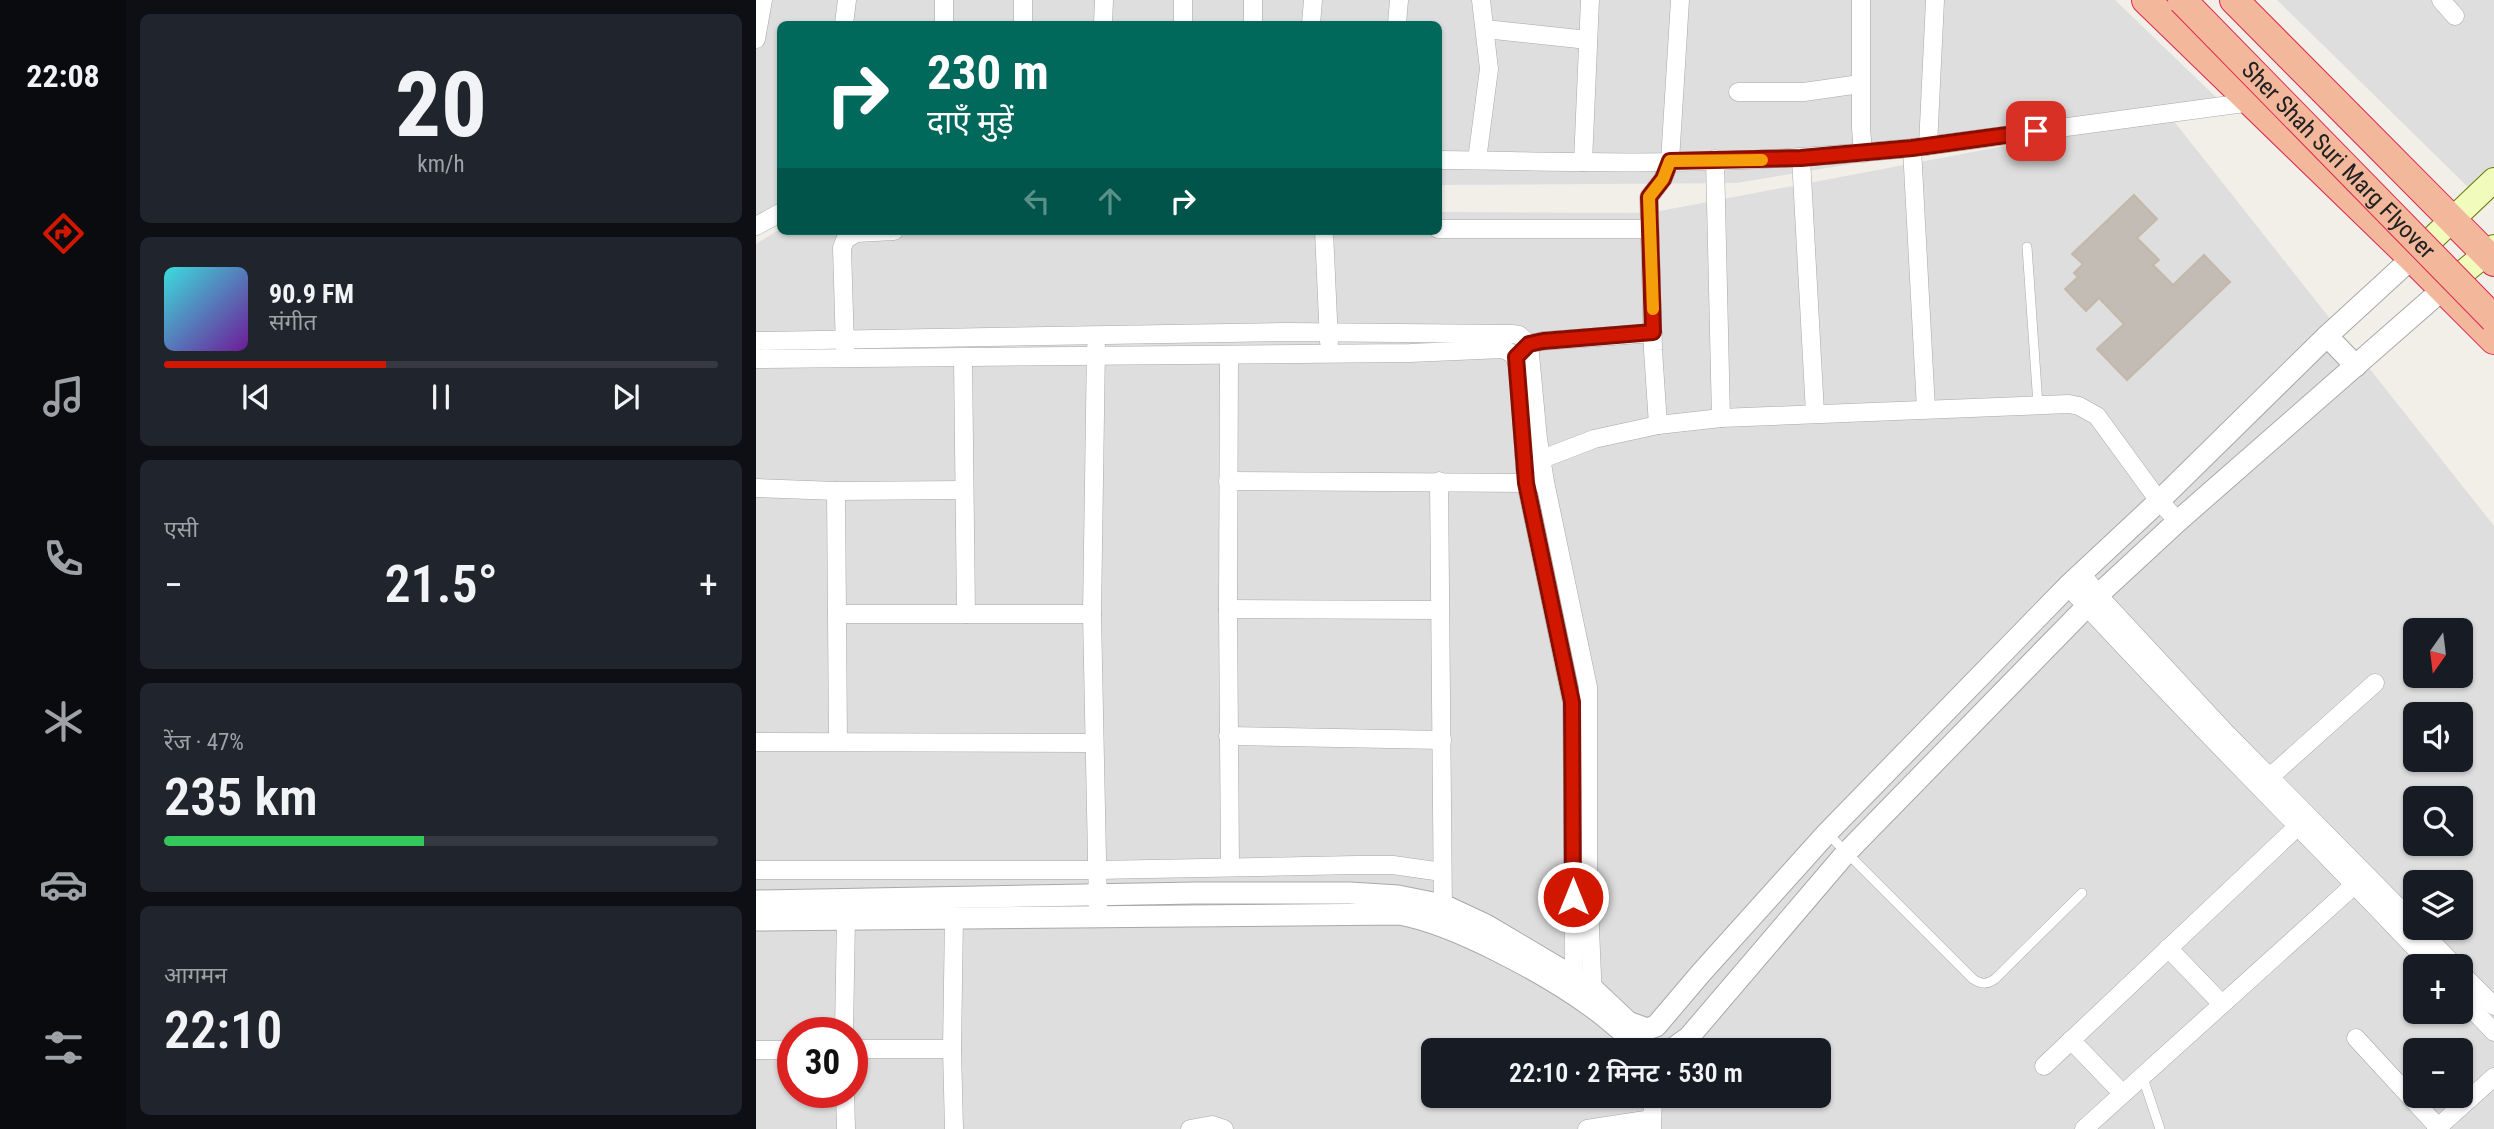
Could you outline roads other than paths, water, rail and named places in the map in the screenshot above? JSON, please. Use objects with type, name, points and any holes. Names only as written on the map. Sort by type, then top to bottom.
[{"type":"highway","points":[[2146,0],[2494,340]]},
{"type":"highway","name":"Sher Shah Suri Marg Flyover","points":[[2182,0],[2494,319]]},
{"type":"highway","name":"Sher Shah Suri Marg Flyover","points":[[2207,0],[2494,295]]},
{"type":"highway","points":[[2234,0],[2452,219],[2492,254]]},
{"type":"main road","points":[[2412,258],[2494,180]]},
{"type":"main road","points":[[2443,289],[2492,254]]},
{"type":"street","points":[[756,39],[763,0]]},
{"type":"street","points":[[844,21],[847,0]]},
{"type":"street","points":[[944,0],[944,21]]},
{"type":"street","points":[[1023,0],[1023,21]]},
{"type":"street","points":[[1104,0],[1104,21]]},
{"type":"street","points":[[1183,0],[1183,21]]},
{"type":"street","points":[[1253,0],[1253,21]]},
{"type":"street","points":[[1311,21],[1313,0]]},
{"type":"street","points":[[1397,21],[1399,0]]},
{"type":"street","points":[[1477,160],[1489,69],[1481,0]]},
{"type":"street","points":[[1583,162],[1590,0]]},
{"type":"street","points":[[1658,425],[1649,197],[1663,179],[1670,161],[1680,0]]},
{"type":"street","points":[[1861,0],[1863,153]]},
{"type":"street","points":[[1926,409],[1920,147],[1935,0]]},
{"type":"street","points":[[2441,0],[2455,16]]},
{"type":"street","points":[[1485,29],[1588,40]]},
{"type":"street","points":[[1738,92],[1804,92],[1860,84]]},
{"type":"street","points":[[1442,160],[1583,162],[1801,158],[1920,147],[2252,102]]},
{"type":"street","points":[[1801,158],[1815,413]]},
{"type":"street","points":[[1715,159],[1721,418]]},
{"type":"street","points":[[756,226],[777,215]]},
{"type":"street","points":[[1442,229],[1649,229]]},
{"type":"street","points":[[845,349],[842,248],[845,240],[853,235]]},
{"type":"street","points":[[1324,235],[1330,352]]},
{"type":"street","points":[[756,901],[1350,893],[1398,896],[1443,916],[1512,939],[1628,1022],[1647,1029],[1656,1026],[1701,972],[1827,833],[2075,580],[2327,336],[2412,258]]},
{"type":"street","points":[[1688,1038],[1846,853],[2092,601],[2178,521],[2443,289]]},
{"type":"street","points":[[756,359],[845,349],[1096,336],[1329,332],[1519,335],[1529,344],[1545,482],[1588,687],[1588,880],[1583,991]]},
{"type":"street","points":[[1634,1038],[1583,991],[1572,702],[1526,483],[1516,357],[1529,344],[1576,337],[1653,332]]},
{"type":"street","points":[[1096,336],[1091,614],[1099,918]]},
{"type":"street","points":[[2327,336],[2356,366]]},
{"type":"street","points":[[756,341],[962,359],[1410,353],[1503,349],[1516,357]]},
{"type":"street","points":[[1229,356],[1227,609],[1230,867]]},
{"type":"street","points":[[962,359],[966,614]]},
{"type":"street","points":[[1542,460],[1594,439],[1658,425],[1721,418],[2079,405],[2097,416],[2159,501],[2178,521]]},
{"type":"street","points":[[1228,481],[1545,482]]},
{"type":"street","points":[[1439,481],[1443,916]]},
{"type":"street","points":[[756,488],[836,491],[963,490]]},
{"type":"street","points":[[836,491],[838,741]]},
{"type":"street","points":[[2075,580],[2092,601],[2226,733],[2297,827],[2403,915]]},
{"type":"street","points":[[1227,609],[1439,610]]},
{"type":"street","points":[[838,614],[1091,614]]},
{"type":"street","points":[[2264,782],[2375,683]]},
{"type":"street","points":[[1228,736],[1442,740]]},
{"type":"street","points":[[756,742],[1094,743]]},
{"type":"street","points":[[2264,782],[2425,947],[2436,954]]},
{"type":"street","points":[[2043,1066],[2297,827]]},
{"type":"street","points":[[756,870],[1096,870],[1393,865],[1441,872]]},
{"type":"street","points":[[2084,1129],[2361,879]]},
{"type":"street","points":[[756,920],[1379,913],[1417,917],[1443,916]]},
{"type":"street","points":[[844,1017],[846,918]]},
{"type":"street","points":[[954,918],[954,1129]]},
{"type":"street","points":[[2422,940],[2428,954]]},
{"type":"street","points":[[2168,948],[2222,1004]]},
{"type":"street","points":[[2473,985],[2494,1006]]},
{"type":"street","points":[[2473,1010],[2494,1032]]},
{"type":"street","points":[[1656,1026],[1656,1038]]},
{"type":"street","points":[[2356,1038],[2437,1128],[2494,1077]]},
{"type":"street","points":[[2071,1040],[2122,1093]]},
{"type":"street","points":[[868,1049],[952,1049]]},
{"type":"street","points":[[756,1050],[777,1050]]},
{"type":"street","points":[[845,1108],[846,1129]]},
{"type":"street","points":[[1587,1129],[1652,1124]]},
{"type":"street","points":[[1190,1129],[1212,1125],[1224,1129]]},
{"type":"lane","points":[[2026,247],[2038,405]]},
{"type":"lane","points":[[1827,833],[1981,984],[1995,979],[2082,893]]},
{"type":"lane","points":[[2143,1078],[2160,1129]]}]
